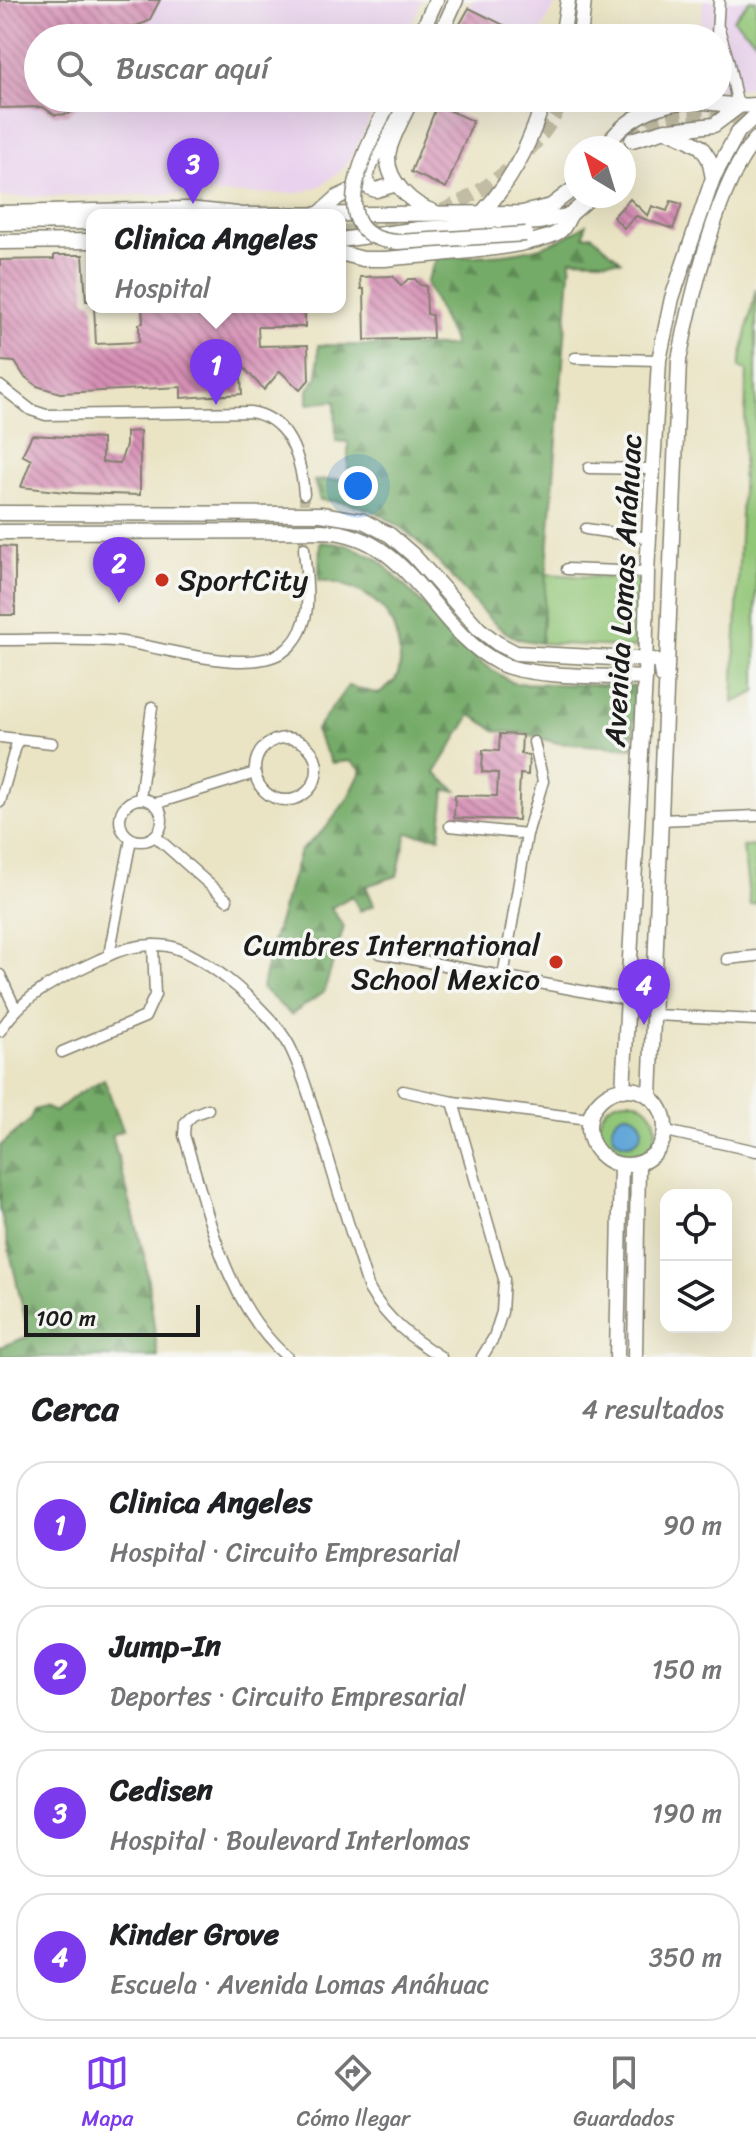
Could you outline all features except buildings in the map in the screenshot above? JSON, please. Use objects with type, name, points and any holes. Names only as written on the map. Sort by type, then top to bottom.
[{"type":"main road","points":[[445,24],[456,0]]},
{"type":"main road","points":[[564,24],[568,0]]},
{"type":"main road","points":[[581,24],[584,0]]},
{"type":"main road","points":[[427,24],[435,3]]},
{"type":"main road","points":[[732,106],[756,105]]},
{"type":"main road","points":[[732,112],[738,107]]},
{"type":"main road","points":[[385,112],[354,186],[353,203],[364,226],[383,239],[398,242],[526,234],[548,228],[578,208]]},
{"type":"main road","points":[[393,112],[365,178],[366,184],[376,190],[397,184]]},
{"type":"main road","points":[[406,112],[387,154],[397,184],[420,205],[439,213]]},
{"type":"main road","points":[[481,214],[515,168],[538,112]]},
{"type":"main road","points":[[613,136],[648,112]]},
{"type":"main road","points":[[636,141],[666,130],[714,125],[731,112]]},
{"type":"main road","name":"Avenida Lomas Anáhuac","points":[[623,1090],[659,360],[672,298],[713,178],[738,132],[756,115]]},
{"type":"main road","points":[[666,130],[701,147],[709,159],[713,178]]},
{"type":"main road","name":"Avenida Lomas Anáhuac","points":[[650,1097],[679,360],[692,297],[727,188],[756,139]]},
{"type":"main road","points":[[325,209],[338,197],[366,184]]},
{"type":"main road","points":[[346,214],[522,213],[540,209],[564,198]]},
{"type":"main road","points":[[0,213],[86,211]]},
{"type":"main road","points":[[346,239],[419,229],[540,222],[570,215]]},
{"type":"main road","points":[[346,255],[363,259],[385,259],[529,243],[564,228],[570,215]]},
{"type":"main road","points":[[0,223],[86,222]]},
{"type":"main road","points":[[0,242],[86,241]]},
{"type":"main road","points":[[0,513],[321,514],[349,517],[377,527],[402,544],[479,629],[506,649],[527,655],[653,660],[660,663],[663,671],[659,693],[665,700]]},
{"type":"main road","points":[[0,532],[322,531],[346,534],[370,542],[392,557],[468,640],[499,664],[526,672],[645,678]]},
{"type":"main road","points":[[623,1090],[638,1091],[650,1097],[660,1108],[666,1131],[661,1145],[651,1157],[638,1164],[621,1165],[603,1157],[595,1147],[589,1119],[602,1099],[623,1090]]},
{"type":"main road","points":[[635,1357],[638,1164]]},
{"type":"main road","points":[[617,1357],[621,1165]]},
{"type":"street","points":[[718,24],[719,0]]},
{"type":"street","points":[[732,78],[738,107]]},
{"type":"street","points":[[575,358],[659,360]]},
{"type":"street","points":[[0,386],[31,410],[46,415],[250,412],[264,415],[283,431],[298,455],[304,494]]},
{"type":"street","points":[[589,468],[653,469]]},
{"type":"street","points":[[586,529],[649,538]]},
{"type":"street","points":[[0,640],[120,642],[224,661],[263,661],[278,656],[291,646],[304,623],[308,598],[304,548]]},
{"type":"street","points":[[567,569],[647,572]]},
{"type":"street","points":[[140,799],[152,707]]},
{"type":"street","points":[[0,737],[52,743]]},
{"type":"street","points":[[282,737],[305,744],[311,749],[317,764],[315,780],[305,794],[290,800],[274,798],[261,788],[255,773],[257,757],[267,744],[282,737]]},
{"type":"street","points":[[0,802],[18,739]]},
{"type":"street","points":[[503,977],[527,834],[543,781],[534,742]]},
{"type":"street","points":[[154,804],[255,773]]},
{"type":"street","points":[[140,799],[154,804],[161,814],[162,826],[155,836],[143,842],[131,839],[123,832],[119,821],[122,811],[129,803],[140,799]]},
{"type":"street","points":[[660,820],[756,816]]},
{"type":"street","points":[[450,826],[527,834]]},
{"type":"street","points":[[155,836],[227,900]]},
{"type":"street","points":[[109,955],[131,839]]},
{"type":"street","points":[[62,1052],[145,1017],[155,995],[153,945]]},
{"type":"street","points":[[0,1031],[16,1010],[34,994],[109,955],[133,947],[153,945],[172,947],[200,961],[262,1008],[289,1045],[306,1087],[369,1289],[379,1307],[399,1328],[441,1357]]},
{"type":"street","points":[[380,953],[629,1000]]},
{"type":"street","points":[[727,959],[756,956]]},
{"type":"street","points":[[0,975],[16,1010]]},
{"type":"street","points":[[655,1015],[756,1020]]},
{"type":"street","points":[[403,1091],[453,1102],[589,1119]]},
{"type":"street","points":[[453,1102],[504,1279],[502,1312],[494,1337],[482,1357]]},
{"type":"street","points":[[208,1109],[193,1115],[185,1123],[184,1135],[228,1274],[255,1321],[287,1357]]},
{"type":"street","points":[[666,1131],[756,1151]]},
{"type":"shaded area","points":[[0,0],[422,0],[411,24],[24,24],[24,112],[373,112],[354,154],[341,170],[322,185],[300,193],[0,197]]},
{"type":"shaded area","points":[[473,0],[558,0],[545,24],[502,24],[469,8]]},
{"type":"shaded area","points":[[703,0],[756,0],[756,87],[732,89],[732,24],[701,24]]},
{"type":"green space","points":[[750,0],[756,0],[756,41],[733,19]]},
{"type":"green space","points":[[586,224],[584,236],[592,235],[621,261],[571,259],[541,643],[517,638],[499,627],[425,548],[390,520],[346,503],[320,500],[314,481],[348,479],[348,442],[336,441],[335,401],[308,404],[308,389],[318,377],[318,345],[452,346],[453,341],[426,283],[437,257],[496,255],[534,249],[569,235]]},
{"type":"green space","points":[[756,289],[756,692],[733,703],[747,370],[739,368]]},
{"type":"green space","points":[[320,542],[348,545],[378,559],[479,661],[513,683],[635,686],[633,748],[557,743],[524,733],[497,731],[471,715],[435,773],[457,791],[445,790],[440,837],[407,833],[397,876],[366,886],[374,905],[360,911],[352,896],[331,908],[344,927],[324,992],[291,1015],[262,988],[271,946],[300,851],[325,829],[348,798],[362,770],[350,761],[332,763],[315,731],[348,686],[379,694],[396,680],[400,660],[391,621],[381,607],[353,588],[319,580]]},
{"type":"green space","points":[[546,574],[640,580],[639,648],[541,643]]},
{"type":"green space","points":[[756,846],[756,904],[750,905],[743,847]]},
{"type":"green space","points":[[104,1079],[123,1130],[112,1135],[145,1258],[158,1357],[2,1357],[0,1347],[29,1336],[0,1209],[0,1146],[29,1121],[34,1110],[44,1107],[55,1112]]},
{"type":"green space","points":[[627,1100],[638,1102],[647,1109],[654,1118],[654,1140],[647,1149],[638,1156],[627,1158],[616,1156],[607,1149],[600,1140],[598,1129],[600,1118],[607,1109],[616,1102]]},
{"type":"water","points":[[627,1114],[638,1118],[642,1129],[638,1140],[627,1144],[616,1140],[612,1129],[616,1118]]},
{"type":"tunnel","points":[[346,231],[402,224],[426,217],[474,194],[518,161],[537,141],[556,112]]},
{"type":"tunnel","points":[[636,136],[646,128],[676,117],[756,117]]},
{"type":"tunnel","points":[[304,494],[304,548]]},
{"type":"place","name":"Cedisen","points":[[193,204]]},
{"type":"place","name":"Clinica Angeles","points":[[216,405]]},
{"type":"place","name":"SportCity","points":[[162,580]]},
{"type":"place","name":"Jump-In","points":[[119,603]]},
{"type":"place","name":"Cumbres International School Mexico","points":[[556,962]]},
{"type":"place","name":"Kinder Grove","points":[[644,1025]]}]
